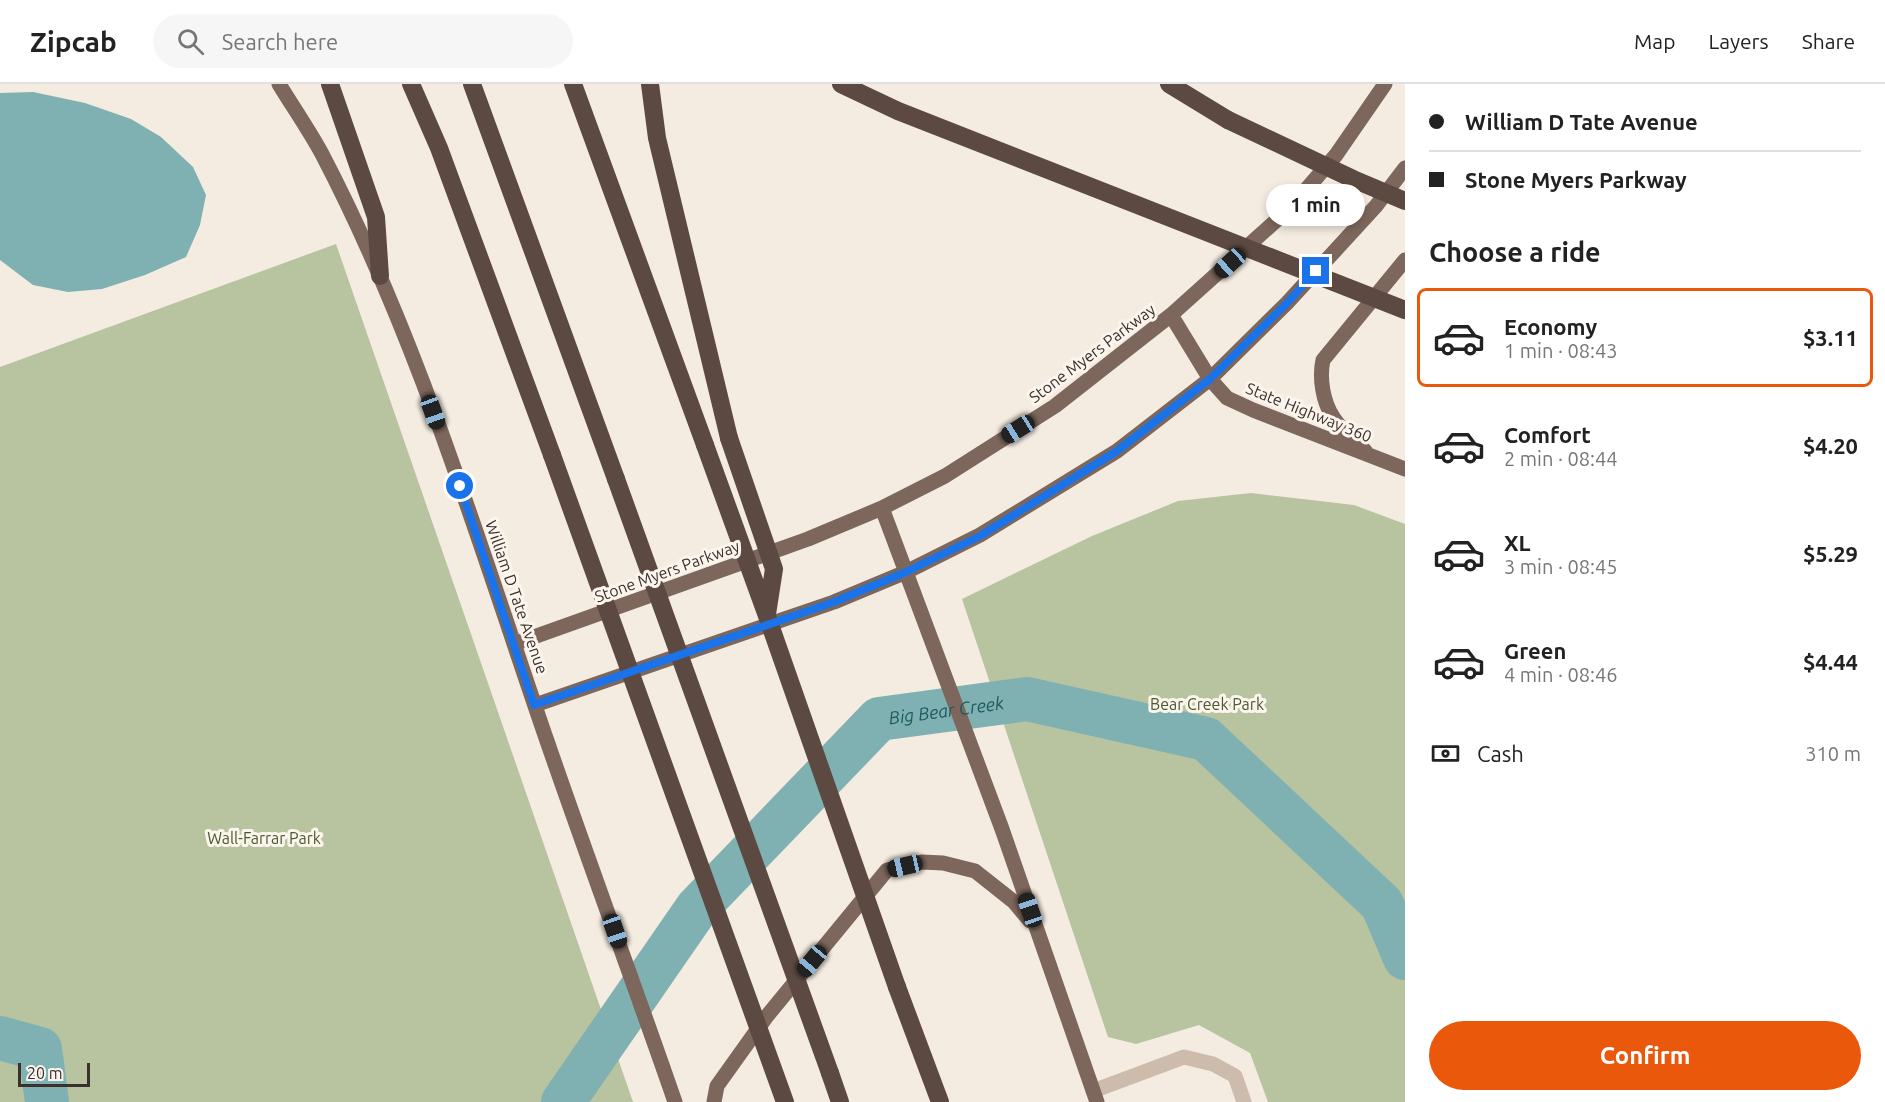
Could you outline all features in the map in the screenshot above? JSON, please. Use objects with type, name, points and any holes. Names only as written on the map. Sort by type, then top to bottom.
[{"type":"highway","points":[[330,84],[376,217],[380,276]]},
{"type":"highway","points":[[411,84],[439,148],[552,455],[785,1102]]},
{"type":"highway","points":[[472,84],[840,1102]]},
{"type":"highway","points":[[573,84],[767,616],[897,987],[940,1100]]},
{"type":"highway","points":[[650,84],[657,138],[729,438],[774,569],[767,616]]},
{"type":"highway","points":[[841,84],[898,111],[1405,310]]},
{"type":"highway","points":[[1169,84],[1228,120],[1405,201]]},
{"type":"main road","name":"William D Tate Avenue","points":[[279,84],[321,153],[380,276],[439,427],[534,705],[675,1102]]},
{"type":"main road","name":"Stone Myers Parkway","points":[[514,645],[808,539],[882,508],[945,476],[1055,406],[1171,315],[1279,218],[1336,155],[1385,84]]},
{"type":"main road","points":[[534,705],[834,602],[906,572],[980,536],[1117,451],[1210,379],[1287,303],[1376,206],[1405,168]]},
{"type":"main road","points":[[1370,455],[1332,416],[1322,388],[1320,373],[1323,360],[1405,260]]},
{"type":"main road","name":"State Highway 360","points":[[1171,315],[1210,379],[1227,398],[1405,469]]},
{"type":"main road","points":[[882,508],[1002,830],[1095,1096]]},
{"type":"main road","points":[[714,1102],[717,1086],[767,1016],[887,870],[922,862],[943,863],[975,871],[1014,902],[1037,930]]},
{"type":"lane","points":[[1095,1096],[1184,1056],[1213,1064],[1235,1076],[1244,1102]]},
{"type":"green space","name":"Wall-Farrar Park","points":[[336,244],[633,1102],[0,1102],[0,367]]},
{"type":"green space","name":"Bear Creek Park","points":[[1251,493],[1354,505],[1405,524],[1405,1102],[1268,1102],[1250,1053],[1199,1025],[1136,1044],[1108,1037],[962,599],[1092,536],[1178,501]]},
{"type":"water","points":[[33,92],[85,103],[131,119],[161,137],[193,167],[206,195],[200,225],[186,257],[145,275],[102,289],[68,292],[33,285],[0,260],[0,93]]},
{"type":"waterway","name":"Big Bear Creek","points":[[563,1102],[697,908],[879,719],[1027,699],[1206,739],[1382,904],[1405,958]]},
{"type":"waterway","name":"Big Bear Creek","points":[[0,1038],[40,1049],[47,1102]]},
{"type":"route","points":[[460,486],[534,705],[834,602],[906,572],[980,536],[1117,451],[1210,379],[1316,271]]}]
